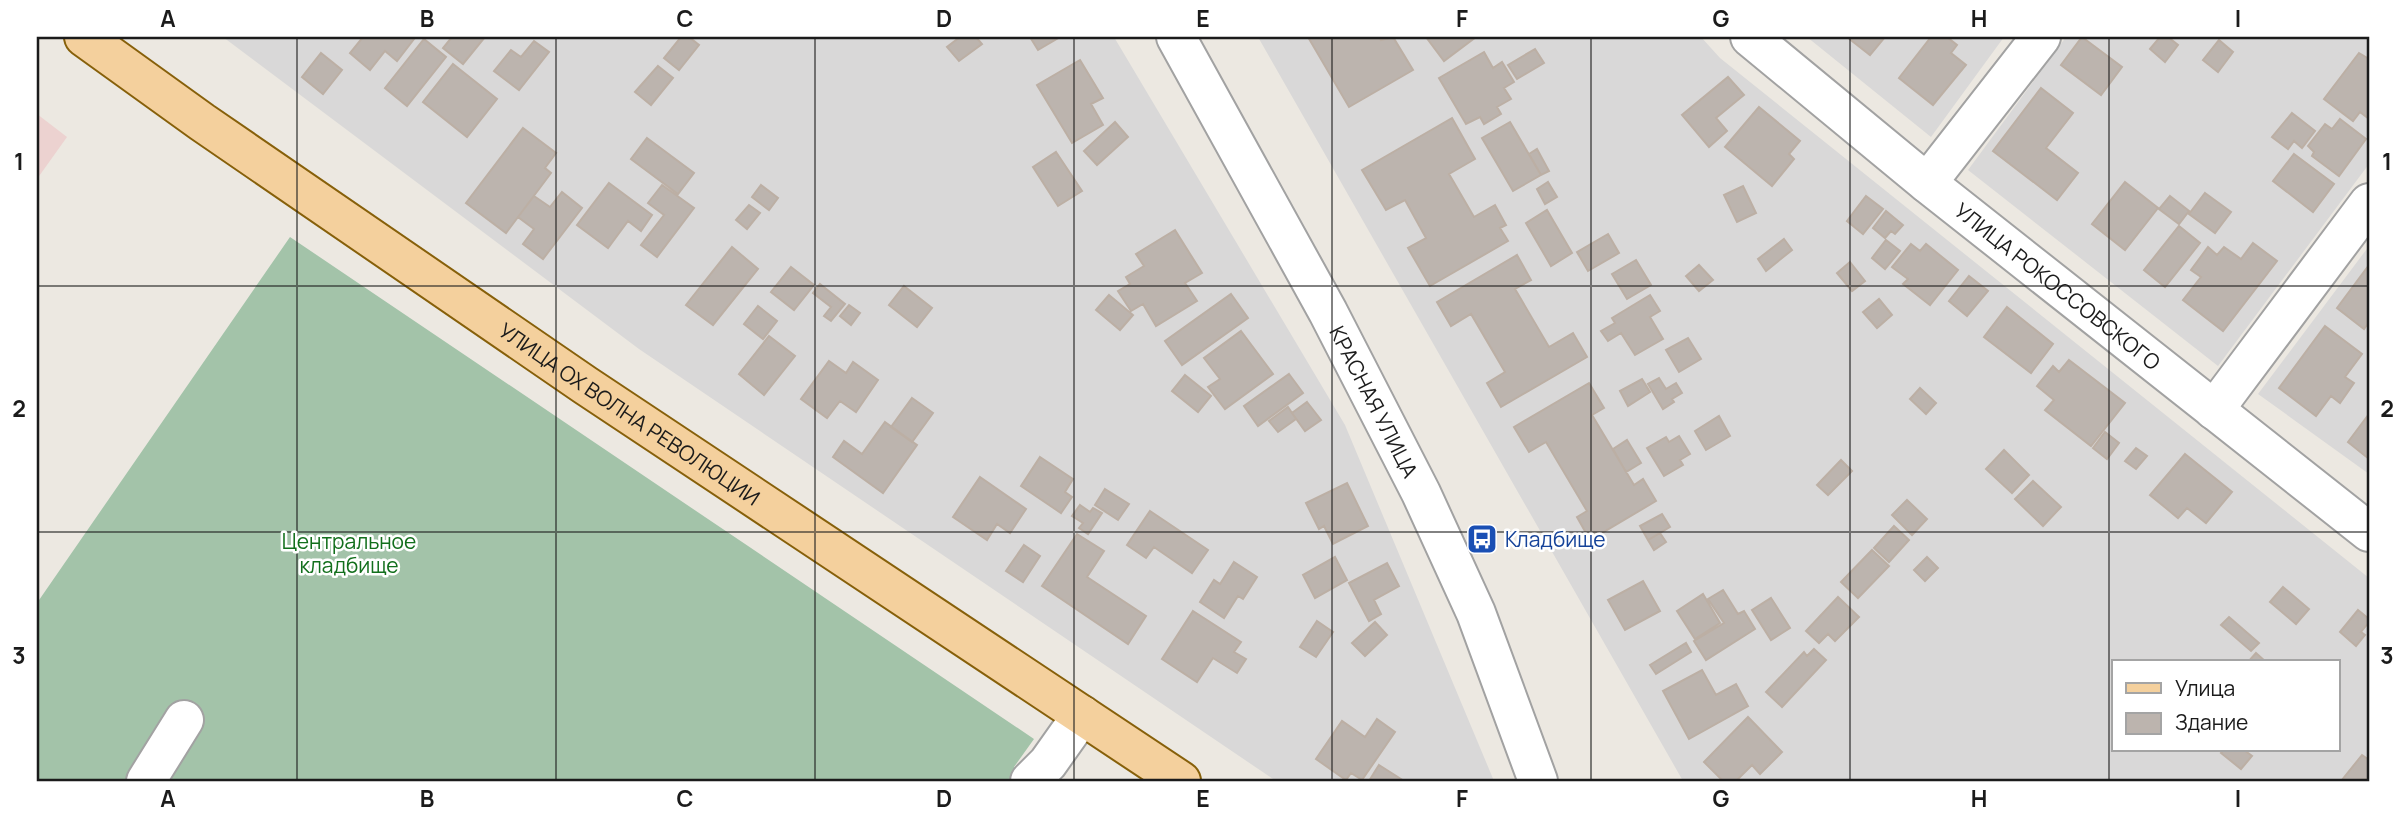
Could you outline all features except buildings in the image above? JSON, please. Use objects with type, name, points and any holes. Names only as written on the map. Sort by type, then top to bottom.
[{"type":"main road","name":"УЛИЦА ОХ ВОЛНА РЕВОЛЮЦИИ","points":[[84,37],[202,122],[574,378],[1181,781]]},
{"type":"street","name":"КРАСНАЯ УЛИЦА","points":[[1176,37],[1328,312],[1420,493],[1476,613],[1538,781]]},
{"type":"street","name":"УЛИЦА РОКОССОВСКОГО","points":[[1750,37],[1927,183],[2369,532]]},
{"type":"street","points":[[1927,183],[2041,37]]},
{"type":"street","points":[[2214,410],[2369,203]]},
{"type":"street","points":[[1030,781],[1048,762],[1082,715]]},
{"type":"street","points":[[146,781],[184,720]]},
{"type":"shaded area","points":[[223,37],[1114,37],[1345,425],[1494,781],[1276,781],[639,349]]},
{"type":"shaded area","points":[[1258,37],[1701,37],[1720,58],[2369,578],[2369,781],[1683,781]]},
{"type":"shaded area","points":[[1807,37],[2004,37],[1931,137]]},
{"type":"shaded area","points":[[2066,37],[2369,37],[2369,164],[2218,366],[1968,170]]},
{"type":"shaded area","points":[[37,114],[67,137],[37,179]]},
{"type":"shaded area","points":[[2369,246],[2369,474],[2258,394]]},
{"type":"green space","name":"Центральное кладбище","points":[[290,237],[1034,739],[1014,767],[1034,781],[37,781],[37,603]]},
{"type":"place","name":"Кладбище","points":[[1482,539]]}]
